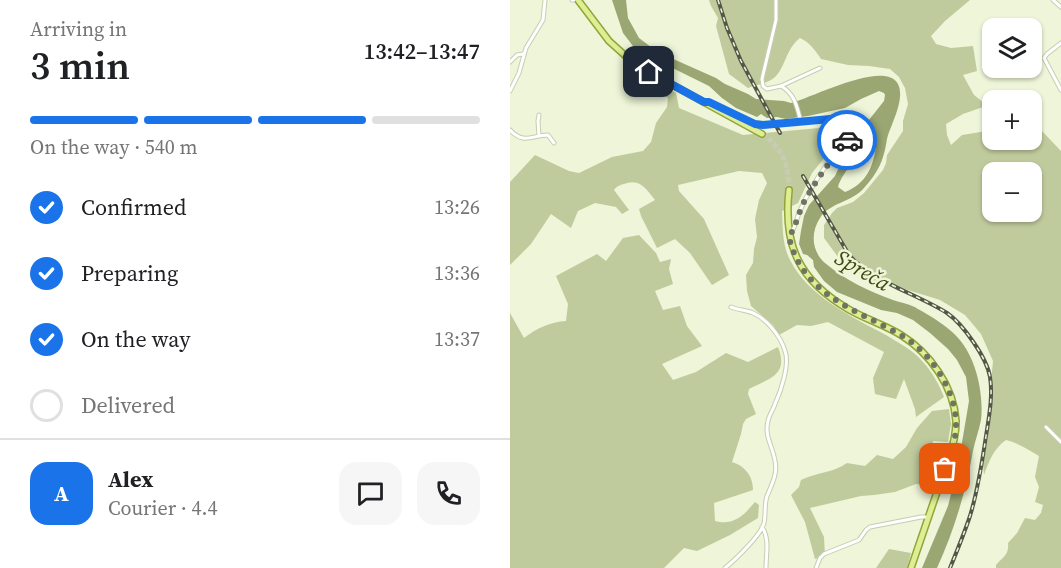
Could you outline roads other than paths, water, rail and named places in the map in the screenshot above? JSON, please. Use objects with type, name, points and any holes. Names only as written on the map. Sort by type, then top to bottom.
[{"type":"main road","points":[[575,0],[621,53],[649,72],[762,134]]},
{"type":"main road","points":[[789,190],[789,237],[798,261],[819,287],[848,308],[900,334],[915,345],[941,376],[953,405],[956,422],[950,457],[911,568]]},
{"type":"street","points":[[510,90],[519,73],[526,48],[543,20],[545,0]]},
{"type":"street","points":[[776,0],[776,20],[762,79],[763,86],[767,89],[781,86],[820,68]]},
{"type":"street","points":[[1053,0],[1061,7]]},
{"type":"street","points":[[1061,43],[1044,58],[1061,90]]},
{"type":"street","points":[[510,62],[518,55],[524,54]]},
{"type":"street","points":[[781,86],[794,98],[800,121]]},
{"type":"street","points":[[704,102],[709,102],[759,125],[842,118],[849,123],[851,131],[847,140],[828,163],[809,193],[789,237]]},
{"type":"street","points":[[539,115],[539,136]]},
{"type":"street","points":[[510,130],[525,139],[548,135],[554,143]]},
{"type":"street","points":[[725,568],[747,547],[762,527],[766,498],[776,468],[767,426],[782,383],[787,355],[777,334],[762,319],[751,312],[731,307]]},
{"type":"street","points":[[1046,427],[1061,442]]},
{"type":"street","points":[[816,568],[822,556],[859,540],[870,527],[928,517]]},
{"type":"street","points":[[762,527],[767,543],[766,568]]},
{"type":"tunnel","points":[[762,134],[780,151],[788,173],[789,190]]},
{"type":"railway","points":[[718,0],[741,61],[780,133]]},
{"type":"railway","points":[[803,176],[849,255],[869,272],[947,313],[973,342],[988,369],[991,399],[979,476],[970,516],[950,568]]},
{"type":"water label","name":"Spreča","points":[[863,270]]}]
